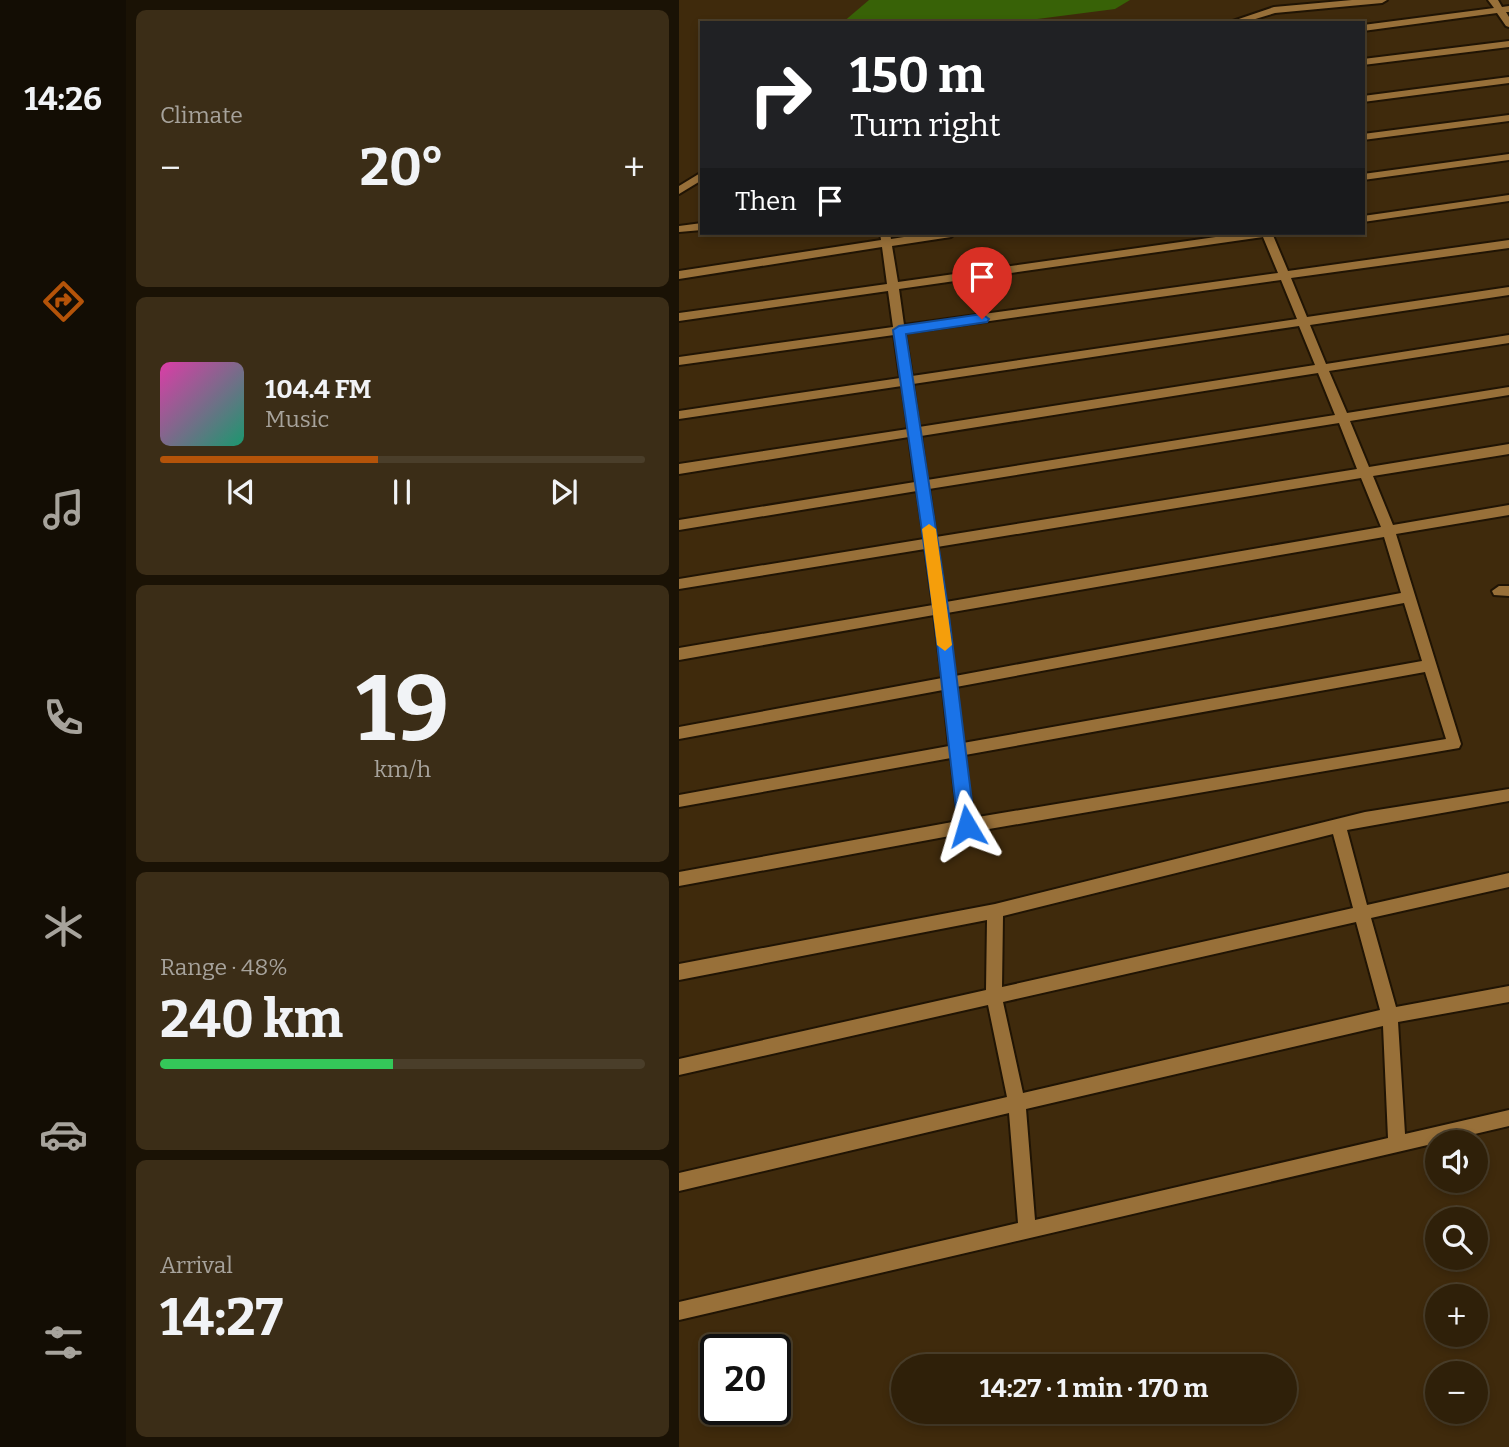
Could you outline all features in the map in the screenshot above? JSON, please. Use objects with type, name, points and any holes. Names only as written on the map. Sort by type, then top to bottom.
[{"type":"lane","points":[[1238,21],[1274,10],[1382,0]]},
{"type":"lane","points":[[1493,0],[1504,10],[1509,24]]},
{"type":"lane","points":[[1365,28],[1504,10]]},
{"type":"lane","points":[[1365,62],[1509,44]]},
{"type":"lane","points":[[1365,99],[1509,80]]},
{"type":"lane","points":[[1365,137],[1509,118]]},
{"type":"lane","points":[[1365,177],[1509,157]]},
{"type":"lane","points":[[683,189],[700,176]]},
{"type":"lane","points":[[683,189],[700,185]]},
{"type":"lane","points":[[1365,219],[1509,198]]},
{"type":"lane","points":[[679,229],[700,226]]},
{"type":"lane","points":[[679,275],[886,237],[918,235]]},
{"type":"lane","points":[[679,317],[1253,235]]},
{"type":"lane","points":[[679,879],[967,826],[1454,744],[1389,531],[1268,235]]},
{"type":"lane","points":[[886,237],[940,608],[967,826]]},
{"type":"lane","points":[[679,361],[1509,244]]},
{"type":"lane","points":[[679,415],[1509,291]]},
{"type":"lane","points":[[679,468],[1509,339]]},
{"type":"lane","points":[[679,525],[1509,391]]},
{"type":"lane","points":[[679,584],[1509,449]]},
{"type":"lane","points":[[679,654],[1509,510]]},
{"type":"lane","points":[[679,733],[1409,597]]},
{"type":"lane","points":[[679,801],[1430,665]]},
{"type":"lane","points":[[679,972],[995,911],[1338,825],[1509,795]]},
{"type":"lane","points":[[1338,825],[1390,1016],[1397,1142]]},
{"type":"lane","points":[[679,1067],[1509,880]]},
{"type":"lane","points":[[995,911],[994,998],[1017,1104],[1027,1229]]},
{"type":"lane","points":[[679,1182],[1390,1016],[1509,994]]},
{"type":"lane","points":[[679,1311],[1509,1118]]},
{"type":"green space","points":[[869,0],[1130,0],[1115,9],[1022,21],[844,21]]},
{"type":"slow traffic","points":[[929,529],[945,645]]},
{"type":"route","points":[[967,826],[940,608],[899,330],[982,319]]}]
